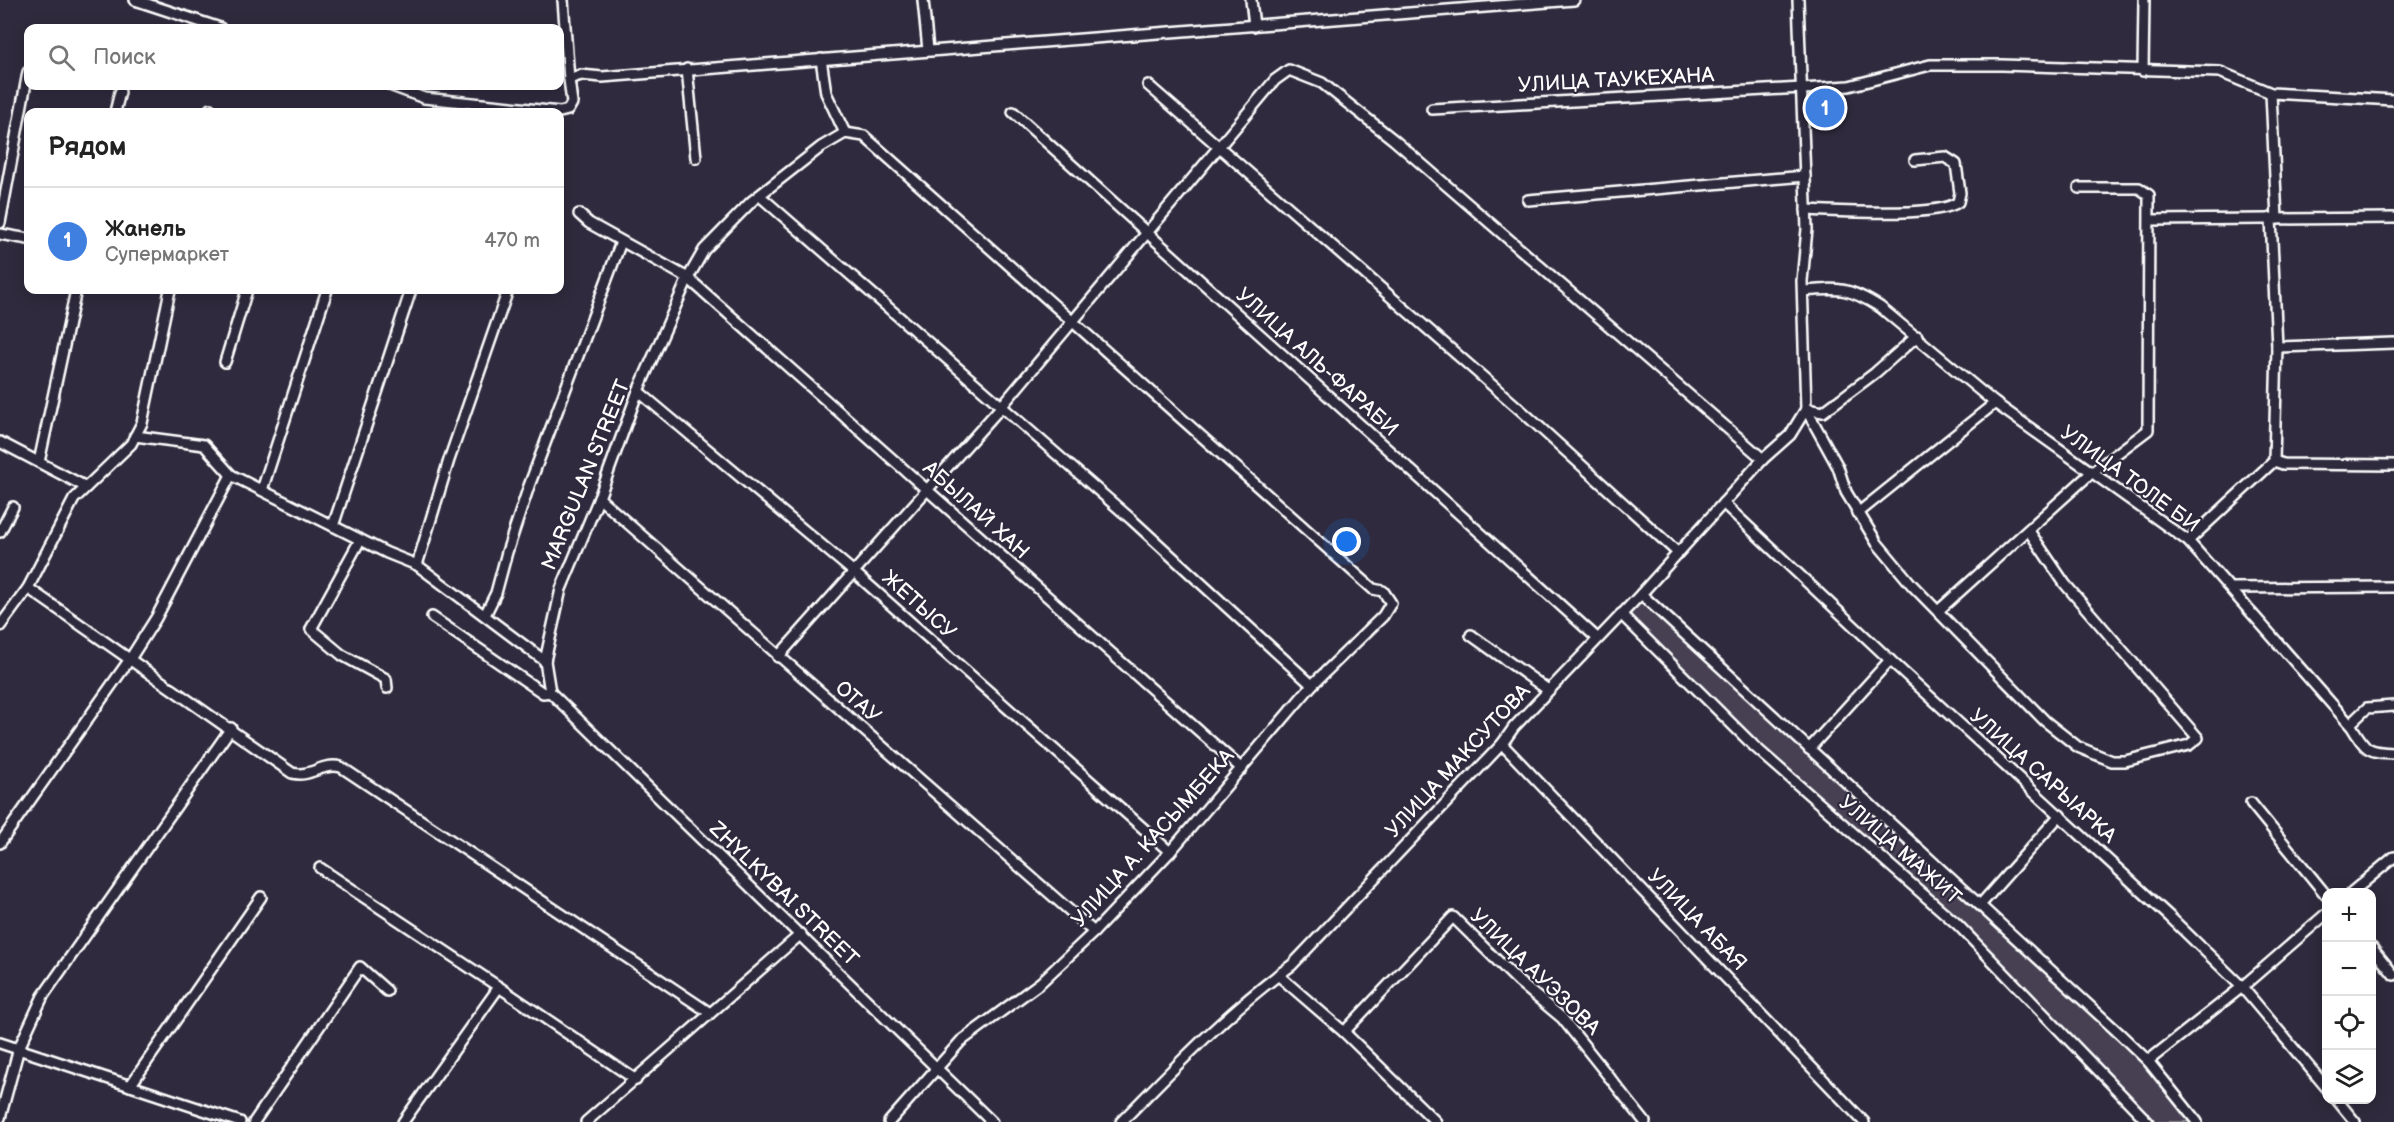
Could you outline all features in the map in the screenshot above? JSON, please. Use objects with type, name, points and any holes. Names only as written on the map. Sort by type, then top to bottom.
[{"type":"street","points":[[135,0],[208,24]]},
{"type":"street","points":[[563,0],[572,103],[568,110],[564,111]]},
{"type":"street","points":[[923,0],[928,50]]},
{"type":"street","points":[[1251,0],[1254,26]]},
{"type":"street","points":[[569,79],[581,75],[602,77],[1574,0]]},
{"type":"street","points":[[1798,0],[1806,210],[1803,291],[1806,409],[1838,467],[1845,492],[1877,543],[1938,611],[2045,721],[2078,747],[2112,760],[2125,761],[2189,746],[2198,738],[2065,584],[2029,531]]},
{"type":"street","points":[[2143,71],[2144,0]]},
{"type":"street","points":[[821,59],[826,93],[845,133],[864,136],[1074,322]]},
{"type":"street","name":"УЛИЦА ТАУКЕХАНА","points":[[1432,109],[1849,86],[1930,65],[2220,72],[2271,93],[2394,100]]},
{"type":"street","points":[[687,69],[696,158]]},
{"type":"street","points":[[778,657],[1001,407],[1275,80],[1289,70],[1322,82],[1448,186],[1763,459]]},
{"type":"street","points":[[1148,85],[1524,413],[1677,552]]},
{"type":"street","points":[[0,223],[25,90]]},
{"type":"street","points":[[403,90],[424,98],[521,108]]},
{"type":"street","points":[[116,108],[120,92]]},
{"type":"street","points":[[2188,541],[2274,461],[2277,347],[2271,93]]},
{"type":"street","name":"УЛИЦА АЛЬ-ФАРАБИ","points":[[1013,112],[1597,638]]},
{"type":"street","name":"MARGULAN STREET","points":[[550,692],[545,661],[561,589],[599,498],[638,391],[688,278],[704,250],[752,201],[821,147],[845,133]]},
{"type":"street","points":[[1806,210],[1924,210],[1950,208],[1958,202],[1960,193],[1956,164],[1945,157],[1915,160]]},
{"type":"street","points":[[1528,200],[1805,176]]},
{"type":"street","points":[[1938,611],[2091,473],[2148,430],[2149,195],[2139,188],[2079,188]]},
{"type":"street","points":[[760,196],[1156,541],[1312,685]]},
{"type":"street","name":"АБЫЛАЙ ХАН","points":[[579,214],[589,223],[621,242],[688,278],[1242,769]]},
{"type":"street","points":[[2150,220],[2394,218]]},
{"type":"street","points":[[0,234],[24,238]]},
{"type":"street","points":[[485,615],[496,593],[529,486],[621,242]]},
{"type":"street","name":"УЛИЦА ТОЛЕ БИ","points":[[1803,291],[1841,288],[1861,295],[1917,336],[1995,403],[2188,541],[2233,588],[2350,724],[2364,748],[2373,753],[2394,753]]},
{"type":"street","points":[[39,462],[75,294]]},
{"type":"street","points":[[0,626],[4,612],[28,588],[74,500],[131,444],[142,423],[169,294]]},
{"type":"street","points":[[225,362],[246,294]]},
{"type":"street","points":[[262,490],[326,294]]},
{"type":"street","points":[[333,526],[410,294]]},
{"type":"street","points":[[417,565],[449,460],[507,294]]},
{"type":"street","name":"УЛИЦА А. КАСЫМБЕКА","points":[[889,1122],[961,1041],[1040,983],[1094,932],[1170,852],[1312,685],[1383,616],[1391,603],[1383,591],[1373,590],[1074,322]]},
{"type":"street","points":[[1806,409],[1822,412],[1875,373],[1917,336]]},
{"type":"street","points":[[2277,347],[2394,343]]},
{"type":"street","name":"ЖЕТЫСУ","points":[[638,391],[855,573],[1170,852]]},
{"type":"street","points":[[1858,513],[1995,403]]},
{"type":"street","name":"УЛИЦА МАКСУТОВА","points":[[1120,1122],[1200,1042],[1292,965],[1502,744],[1548,690],[1641,594],[1763,459],[1790,435],[1806,409]]},
{"type":"street","points":[[135,436],[204,445],[231,475],[360,540],[417,565],[545,661]]},
{"type":"street","points":[[0,442],[86,487]]},
{"type":"street","points":[[2274,461],[2283,464],[2394,465]]},
{"type":"street","points":[[0,843],[130,659],[156,618],[231,475]]},
{"type":"street","name":"ОТАУ","points":[[599,498],[1094,932]]},
{"type":"street","name":"УЛИЦА САРЫАРКА","points":[[1723,503],[2242,987],[2322,1082]]},
{"type":"street","points":[[0,531],[13,507]]},
{"type":"street","points":[[360,540],[312,629],[342,655],[386,679],[387,688]]},
{"type":"street","points":[[2233,588],[2394,587]]},
{"type":"street","points":[[28,588],[231,728],[292,773],[307,775],[329,765],[341,767],[710,1013]]},
{"type":"street","points":[[1641,594],[1981,904],[2148,1061],[2197,1122]]},
{"type":"street","name":"УЛИЦА МАЖИТ","points":[[1621,614],[1755,747],[1957,924],[2148,1122]]},
{"type":"street","name":"ZHYLKYBAI STREET","points":[[432,617],[543,693],[550,692],[992,1122]]},
{"type":"street","points":[[1471,635],[1548,690]]},
{"type":"street","points":[[1809,748],[1890,660]]},
{"type":"street","points":[[2350,724],[2367,708],[2394,706]]},
{"type":"street","points":[[0,1118],[18,1048],[43,996],[231,728]]},
{"type":"street","name":"УЛИЦА АБАЯ","points":[[1502,744],[1864,1122]]},
{"type":"street","points":[[2251,803],[2322,890]]},
{"type":"street","points":[[1981,904],[2060,815]]},
{"type":"street","points":[[2357,888],[2394,857]]},
{"type":"street","points":[[320,868],[636,1080]]},
{"type":"street","points":[[130,1086],[261,897]]},
{"type":"street","name":"УЛИЦА АУЭЗОВА","points":[[1344,1032],[1453,917],[1520,982],[1562,1018],[1645,1122]]},
{"type":"street","points":[[2148,1061],[2242,987],[2322,917]]},
{"type":"street","points":[[586,1122],[801,934]]},
{"type":"street","points":[[2376,953],[2394,975]]},
{"type":"street","points":[[254,1122],[360,967],[387,991]]},
{"type":"street","points":[[1278,975],[1344,1032],[1436,1122]]},
{"type":"street","points":[[403,1122],[499,987]]},
{"type":"street","points":[[0,1043],[240,1122]]},
{"type":"street","points":[[2340,1104],[2355,1122]]},
{"type":"shaded area","points":[[1639,592],[2144,1062],[2196,1122],[2146,1122],[1957,925],[1666,660],[1624,606]]},
{"type":"place","name":"Жанель","points":[[1825,108]]}]
